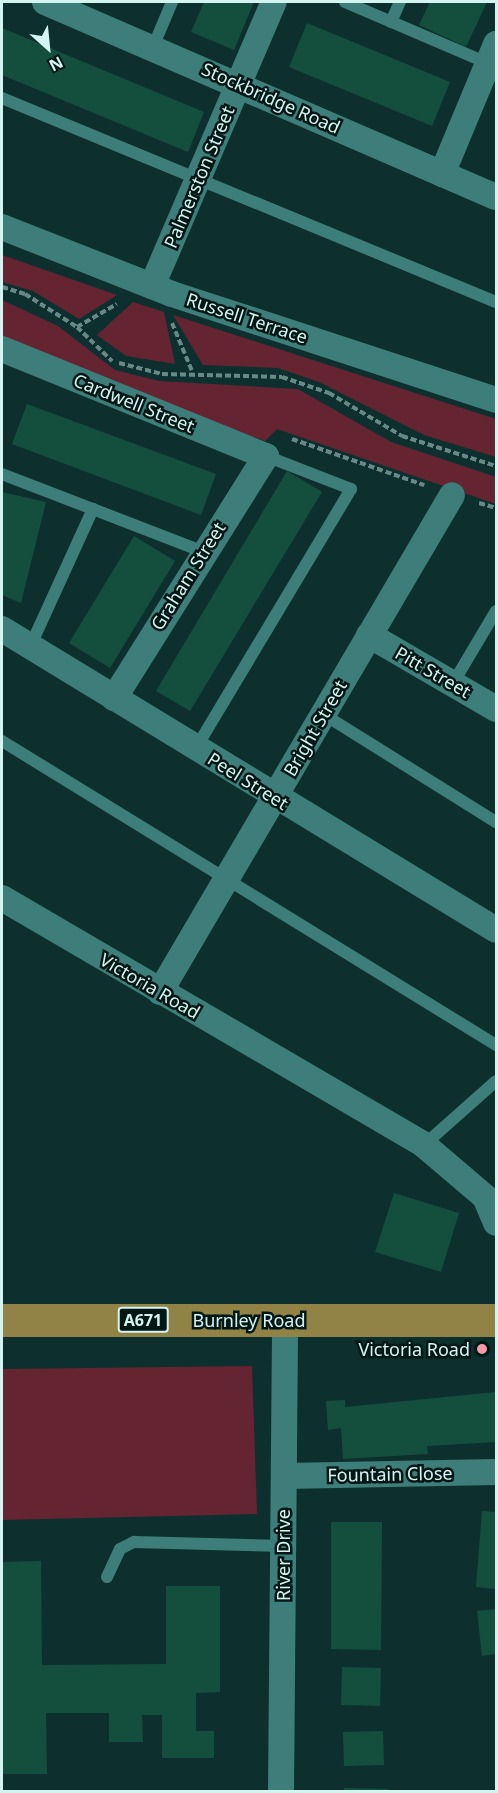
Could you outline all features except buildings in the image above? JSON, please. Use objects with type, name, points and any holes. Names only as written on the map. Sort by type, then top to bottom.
[{"type":"main road","name":"Burnley Road","points":[[2,1320],[496,1320]]},
{"type":"street","name":"Stockbridge Road","points":[[45,2],[239,83],[496,197]]},
{"type":"street","name":"Palmerston Street","points":[[154,287],[196,178],[274,2]]},
{"type":"street","points":[[442,174],[494,58]]},
{"type":"street","name":"Russell Terrace","points":[[2,227],[154,287],[496,400]]},
{"type":"street","name":"Cardwell Street","points":[[2,349],[266,456]]},
{"type":"street","name":"Graham Street","points":[[114,698],[202,551],[266,456]]},
{"type":"street","name":"Bright Street","points":[[160,992],[452,495]]},
{"type":"street","name":"Peel Street","points":[[2,629],[196,747],[274,798],[496,930]]},
{"type":"street","name":"Pitt Street","points":[[369,635],[452,685],[496,708]]},
{"type":"street","name":"Victoria Road","points":[[2,898],[424,1145],[485,1197],[496,1223]]},
{"type":"street","name":"River Drive","points":[[281,1791],[285,1320]]},
{"type":"street","name":"Fountain Close","points":[[284,1476],[496,1472]]},
{"type":"lane","points":[[153,47],[172,2]]},
{"type":"lane","points":[[345,2],[391,22],[494,58]]},
{"type":"lane","points":[[391,22],[400,2]]},
{"type":"lane","points":[[2,98],[496,302]]},
{"type":"lane","points":[[196,747],[351,489],[266,456]]},
{"type":"lane","points":[[2,474],[202,551]]},
{"type":"lane","points":[[30,647],[93,509]]},
{"type":"lane","points":[[452,685],[496,611]]},
{"type":"lane","points":[[323,714],[496,822]]},
{"type":"lane","points":[[2,741],[496,1045]]},
{"type":"lane","points":[[424,1145],[496,1081]]},
{"type":"lane","points":[[108,1577],[120,1549],[134,1542],[284,1546]]},
{"type":"path","points":[[2,287],[25,294],[77,327],[112,360],[162,374],[192,371],[282,376],[328,393],[402,436],[496,466]]},
{"type":"path","points":[[77,327],[124,300],[154,287],[192,371]]},
{"type":"path","points":[[266,456],[286,437],[496,508]]},
{"type":"shaded area","points":[[2,255],[117,295],[79,319],[33,291],[2,282]]},
{"type":"shaded area","points":[[2,300],[58,326],[115,370],[159,381],[298,389],[391,442],[496,477],[496,504],[277,429],[265,441],[2,345]]},
{"type":"shaded area","points":[[133,302],[164,312],[175,364],[126,356],[97,335]]},
{"type":"shaded area","points":[[173,315],[496,419],[496,457],[424,435],[319,382],[278,368],[203,365]]},
{"type":"shaded area","points":[[252,1366],[257,1514],[2,1520],[2,1369]]},
{"type":"place","name":"Victoria Road","points":[[482,1349]]}]
